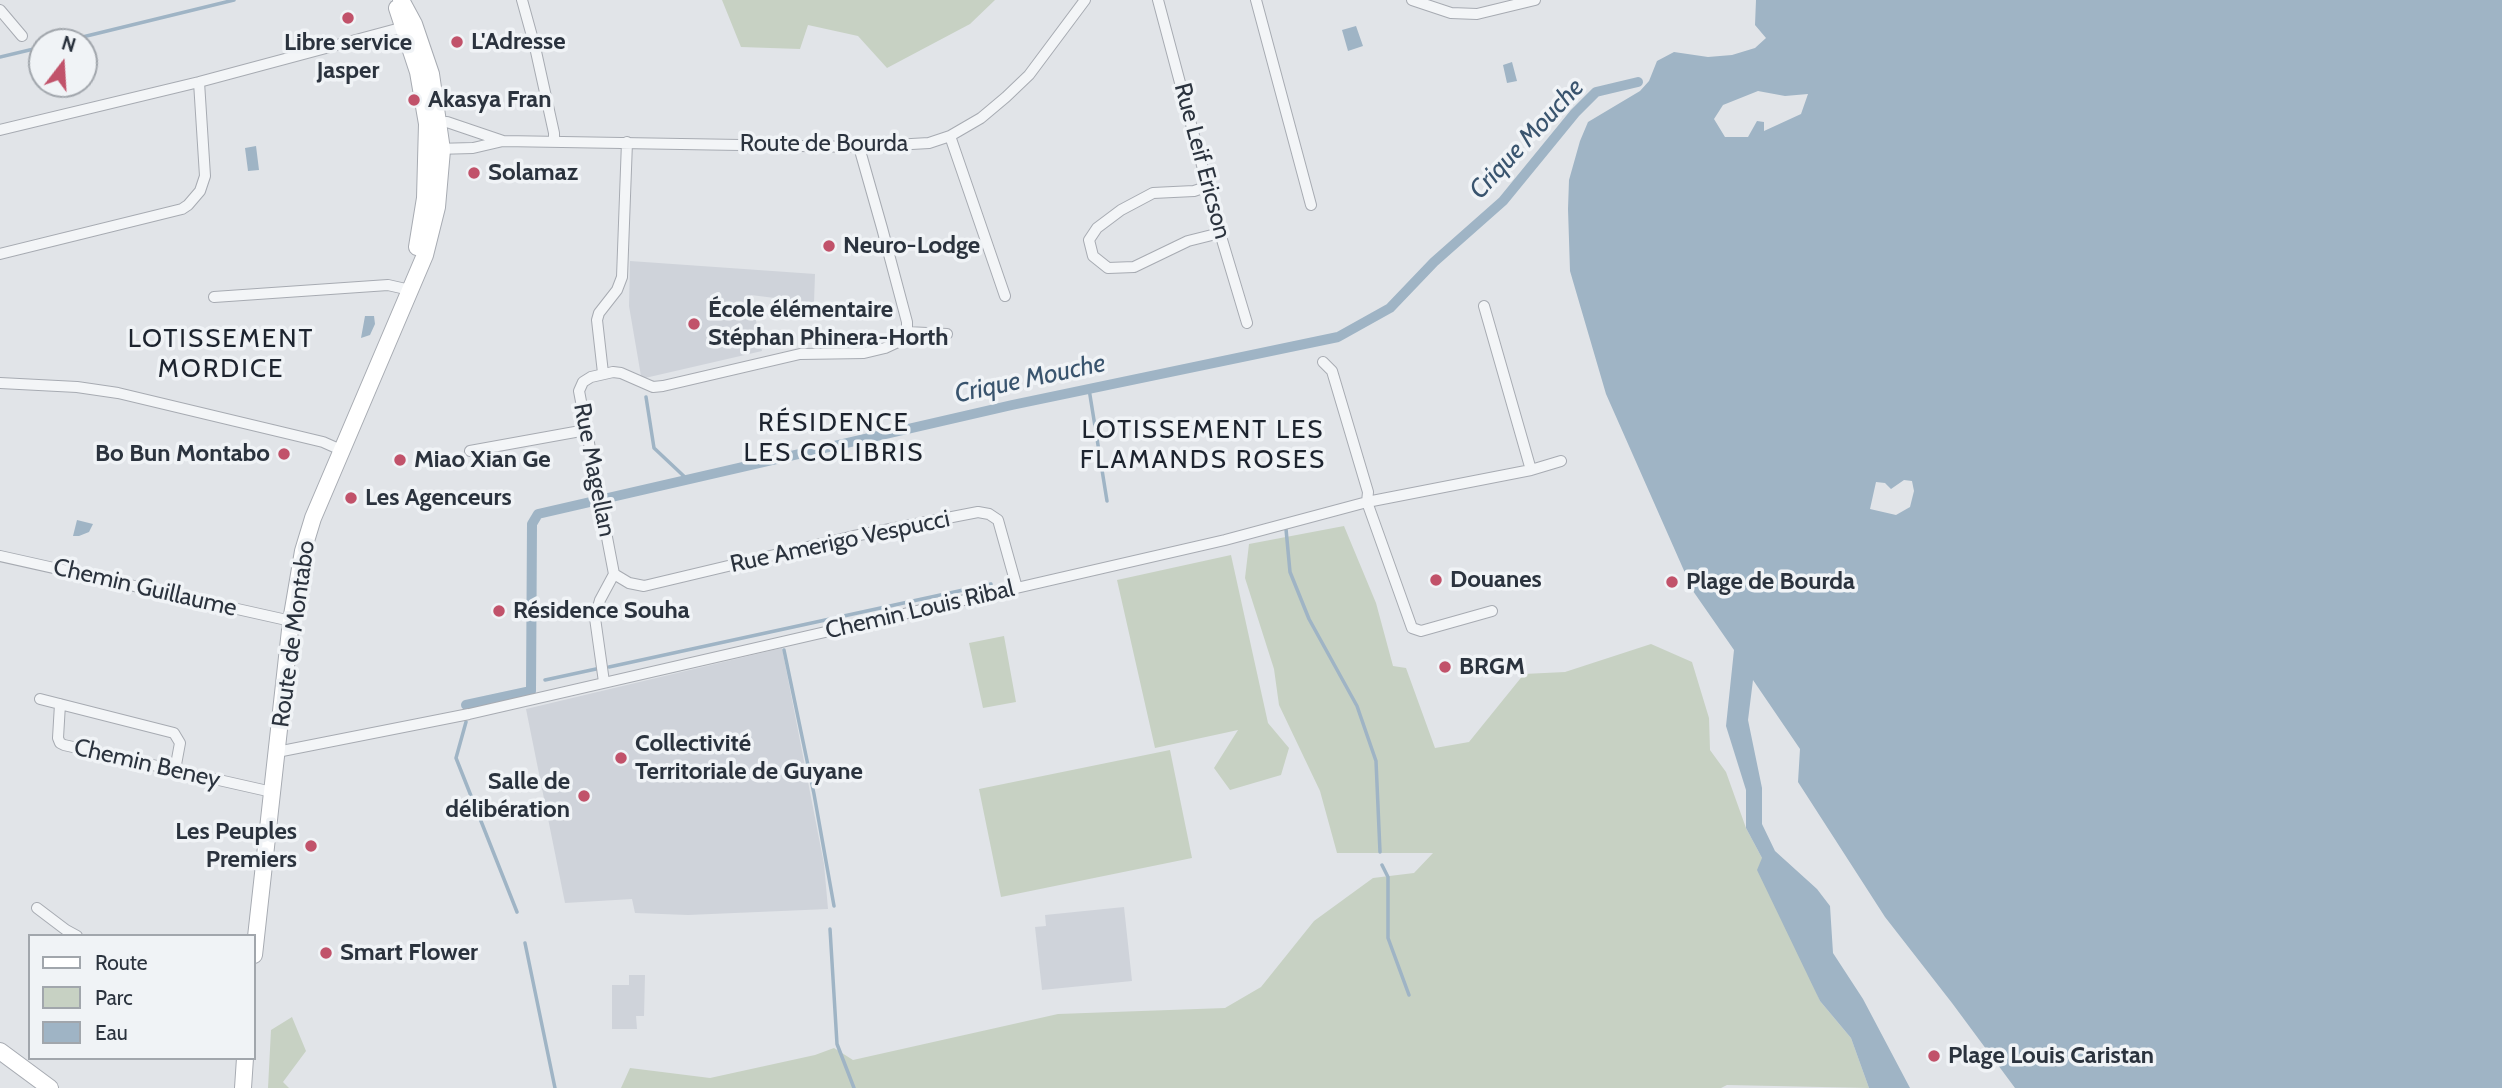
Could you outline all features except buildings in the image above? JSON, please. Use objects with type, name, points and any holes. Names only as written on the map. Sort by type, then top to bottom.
[{"type":"main road","name":"Route de Montabo","points":[[256,936],[291,621],[303,551],[313,518],[341,450],[425,255],[437,207],[431,74],[395,0]]},
{"type":"main road","name":"Route de Montabo","points":[[401,0],[409,26]]},
{"type":"main road","points":[[0,1051],[45,1087]]},
{"type":"main road","points":[[243,1088],[245,1060]]},
{"type":"street","points":[[522,0],[535,47],[554,142]]},
{"type":"street","name":"Route de Bourda","points":[[434,149],[473,148],[503,141],[859,147],[929,143],[950,136],[981,118],[1029,75],[1085,0]]},
{"type":"street","name":"Rue Leif Ericson","points":[[1158,0],[1220,233],[1247,323]]},
{"type":"street","points":[[1256,0],[1311,205]]},
{"type":"street","points":[[1412,0],[1451,13],[1477,13],[1535,0]]},
{"type":"street","points":[[0,10],[22,36]]},
{"type":"street","points":[[0,130],[199,82],[409,26]]},
{"type":"street","points":[[0,254],[182,209],[188,205],[200,191],[205,176],[199,82]]},
{"type":"street","name":"Route de Bourda","points":[[433,123],[447,122],[503,141]]},
{"type":"street","points":[[950,136],[1005,296]]},
{"type":"street","points":[[603,373],[597,320],[622,277],[627,142]]},
{"type":"street","points":[[859,147],[883,228],[907,322],[907,332],[947,334]]},
{"type":"street","points":[[1209,186],[1194,191],[1153,193],[1121,210],[1097,228],[1089,240],[1093,256],[1108,268],[1134,267],[1188,241],[1220,233]]},
{"type":"street","points":[[214,297],[388,285],[411,290]]},
{"type":"street","points":[[1484,306],[1531,470]]},
{"type":"street","name":"Rue Magellan","points":[[614,574],[579,391],[583,382],[603,373],[621,373],[653,387],[663,386],[800,354],[864,353],[886,348],[900,341],[907,332]]},
{"type":"street","points":[[1323,362],[1332,371],[1368,492],[1367,502],[1412,628],[1421,631],[1492,611]]},
{"type":"street","points":[[0,383],[78,387],[127,395],[323,442],[341,450]]},
{"type":"street","points":[[470,451],[586,430]]},
{"type":"street","name":"Chemin Louis Ribal","points":[[277,752],[470,714],[1225,540],[1367,502],[1531,470],[1561,461]]},
{"type":"street","name":"Rue Amerigo Vespucci","points":[[614,574],[629,583],[644,586],[854,536],[978,512],[989,514],[998,520],[1017,588]]},
{"type":"street","name":"Chemin Guillaume","points":[[0,556],[291,621]]},
{"type":"street","points":[[604,681],[595,618],[600,600],[614,574]]},
{"type":"street","points":[[40,699],[174,733],[180,743],[175,771]]},
{"type":"street","name":"Chemin Beney","points":[[60,704],[60,743],[272,792]]},
{"type":"street","points":[[37,908],[73,934]]},
{"type":"shaded area","name":"École élémentaire Stéphan Phinera-Horth","points":[[630,261],[815,274],[814,303],[751,295],[762,351],[645,378],[641,376],[629,306]]},
{"type":"shaded area","points":[[782,648],[824,864],[828,909],[688,915],[635,913],[632,899],[565,903],[526,709]]},
{"type":"shaded area","points":[[1124,907],[1132,981],[1042,990],[1035,927],[1046,926],[1045,915]]},
{"type":"shaded area","points":[[629,975],[645,975],[644,1016],[636,1016],[637,1029],[612,1029],[612,985],[629,985]]},
{"type":"green space","points":[[722,0],[995,0],[970,24],[887,68],[858,36],[808,25],[800,49],[741,47]]},
{"type":"green space","points":[[1344,526],[1376,603],[1393,666],[1406,668],[1435,748],[1469,742],[1524,674],[1565,672],[1651,644],[1692,662],[1709,718],[1710,750],[1726,772],[1746,828],[1762,858],[1820,1001],[1851,1038],[1869,1088],[1727,1085],[1721,1088],[621,1088],[630,1068],[710,1078],[815,1055],[834,1048],[853,1060],[1058,1014],[1225,1008],[1261,987],[1314,921],[1373,878],[1414,873],[1433,853],[1337,853],[1320,791],[1279,705],[1274,669],[1245,578],[1249,544]]},
{"type":"green space","points":[[1231,555],[1268,723],[1289,748],[1281,775],[1230,790],[1214,768],[1238,730],[1155,748],[1117,580]]},
{"type":"green space","points":[[1004,636],[1016,702],[983,708],[969,643]]},
{"type":"green space","points":[[1170,750],[1192,858],[1001,897],[979,789]]},
{"type":"green space","points":[[292,1017],[306,1051],[283,1082],[289,1088],[268,1088],[271,1030]]},
{"type":"water","points":[[1756,0],[2502,0],[2502,1088],[2015,1088],[1885,917],[1798,782],[1800,749],[1753,680],[1748,720],[1762,788],[1762,824],[1775,851],[1817,889],[1830,906],[1833,953],[1863,999],[1910,1088],[1869,1088],[1851,1038],[1820,1001],[1757,870],[1762,858],[1746,828],[1746,790],[1726,726],[1734,650],[1693,591],[1606,394],[1570,271],[1569,180],[1588,122],[1640,91],[1649,81],[1657,61],[1674,52],[1708,57],[1732,55],[1755,48],[1766,38],[1755,25]],"holes":[[[1758,91],[1785,96],[1808,94],[1801,114],[1764,131],[1764,122],[1757,121],[1748,137],[1725,137],[1714,119],[1723,105]],[[1904,480],[1912,481],[1914,491],[1910,507],[1896,515],[1870,509],[1876,482],[1885,483],[1891,489]]]},
{"type":"water","points":[[1356,26],[1363,46],[1348,51],[1342,30]]},
{"type":"water","points":[[1512,62],[1517,81],[1507,83],[1503,65]]},
{"type":"water","points":[[256,146],[259,170],[248,171],[245,148]]},
{"type":"water","points":[[365,316],[374,316],[375,324],[370,335],[361,338]]},
{"type":"water","points":[[77,520],[93,524],[89,532],[73,536]]},
{"type":"waterway","points":[[98,33],[234,0]]},
{"type":"waterway","points":[[0,57],[28,50]]},
{"type":"waterway","name":"Crique Mouche","points":[[466,705],[531,691],[532,524],[538,514],[1012,405],[1338,337],[1390,308],[1434,262],[1503,201],[1575,113],[1596,92],[1638,82]]},
{"type":"waterway","points":[[1089,389],[1107,501]]},
{"type":"waterway","points":[[646,397],[654,448],[688,480]]},
{"type":"waterway","points":[[1286,529],[1290,572],[1309,619],[1357,706],[1376,761],[1380,852]]},
{"type":"waterway","points":[[609,667],[991,584]]},
{"type":"waterway","points":[[784,650],[834,906]]},
{"type":"waterway","points":[[545,680],[596,669]]},
{"type":"waterway","name":"Crique Mouche","points":[[466,722],[456,758],[517,912]]},
{"type":"waterway","points":[[1382,865],[1388,877],[1388,938],[1409,995]]},
{"type":"waterway","points":[[830,929],[837,1044],[854,1088]]},
{"type":"waterway","name":"Crique Mouche","points":[[525,943],[555,1088]]},
{"type":"place","name":"Libre service Jasper","points":[[348,18]]},
{"type":"place","name":"L'Adresse","points":[[457,42]]},
{"type":"place","name":"Akasya Fran","points":[[414,100]]},
{"type":"place","name":"Solamaz","points":[[474,173]]},
{"type":"place","name":"Neuro-Lodge","points":[[829,246]]},
{"type":"place","name":"École élémentaire Stéphan Phinera-Horth","points":[[694,324]]},
{"type":"place","name":"Bo Bun Montabo","points":[[284,454]]},
{"type":"place","name":"Miao Xian Ge","points":[[400,460]]},
{"type":"place","name":"Les Agenceurs","points":[[351,498]]},
{"type":"place","name":"Douanes","points":[[1436,580]]},
{"type":"place","name":"Plage de Bourda","points":[[1672,582]]},
{"type":"place","name":"Résidence Souha","points":[[499,611]]},
{"type":"place","name":"BRGM","points":[[1445,667]]},
{"type":"place","name":"Collectivité Territoriale de Guyane","points":[[621,758]]},
{"type":"place","name":"Salle de délibération","points":[[584,796]]},
{"type":"place","name":"Les Peuples Premiers","points":[[311,846]]},
{"type":"place","name":"Smart Flower","points":[[326,953]]},
{"type":"place","name":"Plage Louis Caristan","points":[[1934,1056]]},
{"type":"district","name":"LOTISSEMENT MORDICE","points":[[221,354]]},
{"type":"district","name":"RÉSIDENCE LES COLIBRIS","points":[[834,438]]},
{"type":"district","name":"LOTISSEMENT LES FLAMANDS ROSES","points":[[1203,445]]}]
